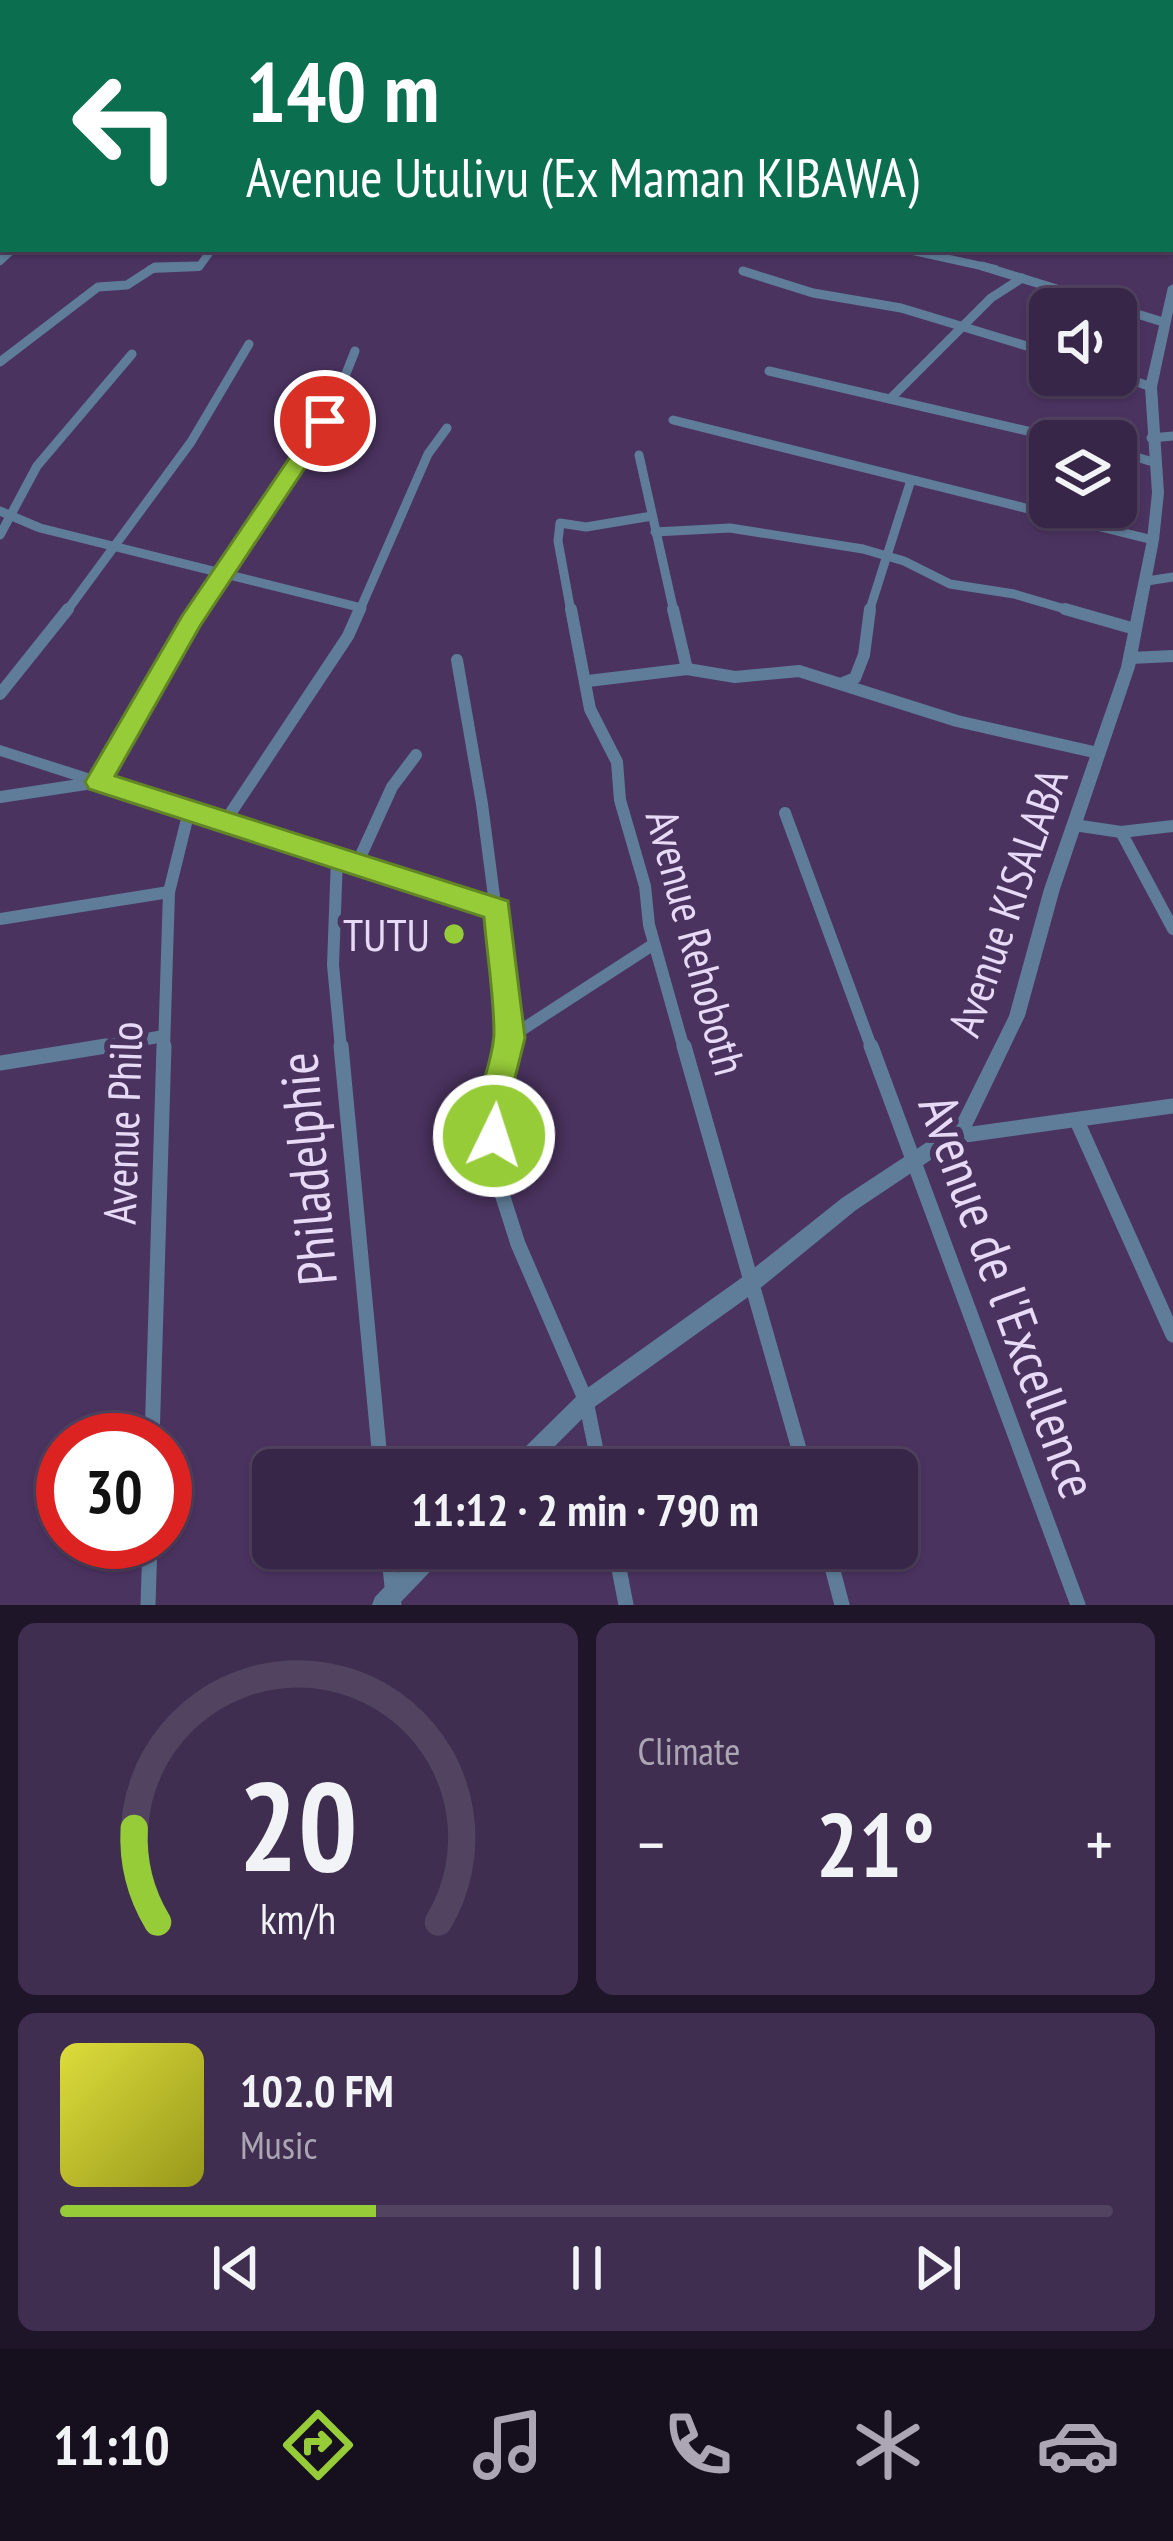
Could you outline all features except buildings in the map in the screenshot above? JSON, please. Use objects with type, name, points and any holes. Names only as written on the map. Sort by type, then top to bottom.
[{"type":"street","points":[[0,362],[98,287],[127,285],[155,267],[199,267],[210,252]]},
{"type":"street","points":[[918,252],[1023,277],[1163,322]]},
{"type":"street","points":[[974,264],[979,252]]},
{"type":"street","points":[[743,271],[813,293],[874,301],[1029,347]]},
{"type":"street","points":[[890,399],[904,380],[965,327],[984,301],[1023,277]]},
{"type":"street","name":"Avenue KISALABA","points":[[537,1449],[586,1400],[751,1283],[849,1204],[962,1129],[1017,1016],[1130,658],[1165,501],[1153,461],[1151,387],[1172,298]]},
{"type":"street","points":[[0,694],[191,442],[249,344]]},
{"type":"street","points":[[99,782],[272,494],[335,410],[355,351]]},
{"type":"street","points":[[4,512],[132,354]]},
{"type":"street","points":[[770,371],[1029,431]]},
{"type":"street","points":[[1137,382],[1151,387]]},
{"type":"street","points":[[674,419],[1154,540]]},
{"type":"street","points":[[226,820],[362,608],[428,454],[447,428]]},
{"type":"street","points":[[1151,438],[1173,436]]},
{"type":"street","points":[[639,454],[687,669]]},
{"type":"street","points":[[1137,457],[1153,461]]},
{"type":"street","points":[[843,683],[854,678],[864,655],[870,606],[911,480]]},
{"type":"street","points":[[4,512],[40,528],[362,608]]},
{"type":"street","points":[[0,535],[9,525],[4,512]]},
{"type":"street","name":"Avenue Rehoboth","points":[[654,524],[586,527],[560,523],[558,542],[593,722],[616,762],[620,800],[640,861],[654,944],[799,1449]]},
{"type":"street","points":[[654,524],[680,534],[730,528],[863,549],[904,561],[950,584],[1014,594],[1135,629]]},
{"type":"street","points":[[1147,581],[1173,578]]},
{"type":"street","points":[[1130,658],[1173,656]]},
{"type":"street","points":[[457,660],[497,910],[509,1038],[493,1102],[494,1169],[518,1244],[586,1400],[596,1449]]},
{"type":"street","points":[[588,681],[687,669],[735,677],[799,670],[957,721],[1098,753]]},
{"type":"street","points":[[0,750],[497,910]]},
{"type":"street","points":[[356,865],[392,787],[416,755]]},
{"type":"street","points":[[0,797],[99,782]]},
{"type":"street","name":"Avenue Philo","points":[[153,1413],[169,892],[189,811]]},
{"type":"street","name":"Avenue de l'Excellence","points":[[785,813],[1078,1605]]},
{"type":"street","points":[[1074,825],[1121,832],[1173,826]]},
{"type":"street","points":[[1121,832],[1173,929]]},
{"type":"street","name":"Philadelphie","points":[[338,858],[333,965],[379,1449]]},
{"type":"street","points":[[0,919],[169,892]]},
{"type":"street","points":[[509,1038],[654,944]]},
{"type":"street","points":[[0,1063],[164,1036]]},
{"type":"street","points":[[950,1137],[1173,1106]]},
{"type":"street","points":[[1077,1121],[1173,1335]]},
{"type":"street","points":[[148,1605],[149,1569]]},
{"type":"street","points":[[389,1569],[390,1602]]},
{"type":"street","points":[[390,1602],[419,1569]]},
{"type":"street","points":[[619,1569],[626,1605]]},
{"type":"street","points":[[832,1569],[842,1605]]},
{"type":"place","name":"TUTU","points":[[454,934]]},
{"type":"route","points":[[325,421],[190,622],[99,782],[497,910],[509,1038],[493,1102],[494,1136]]}]
